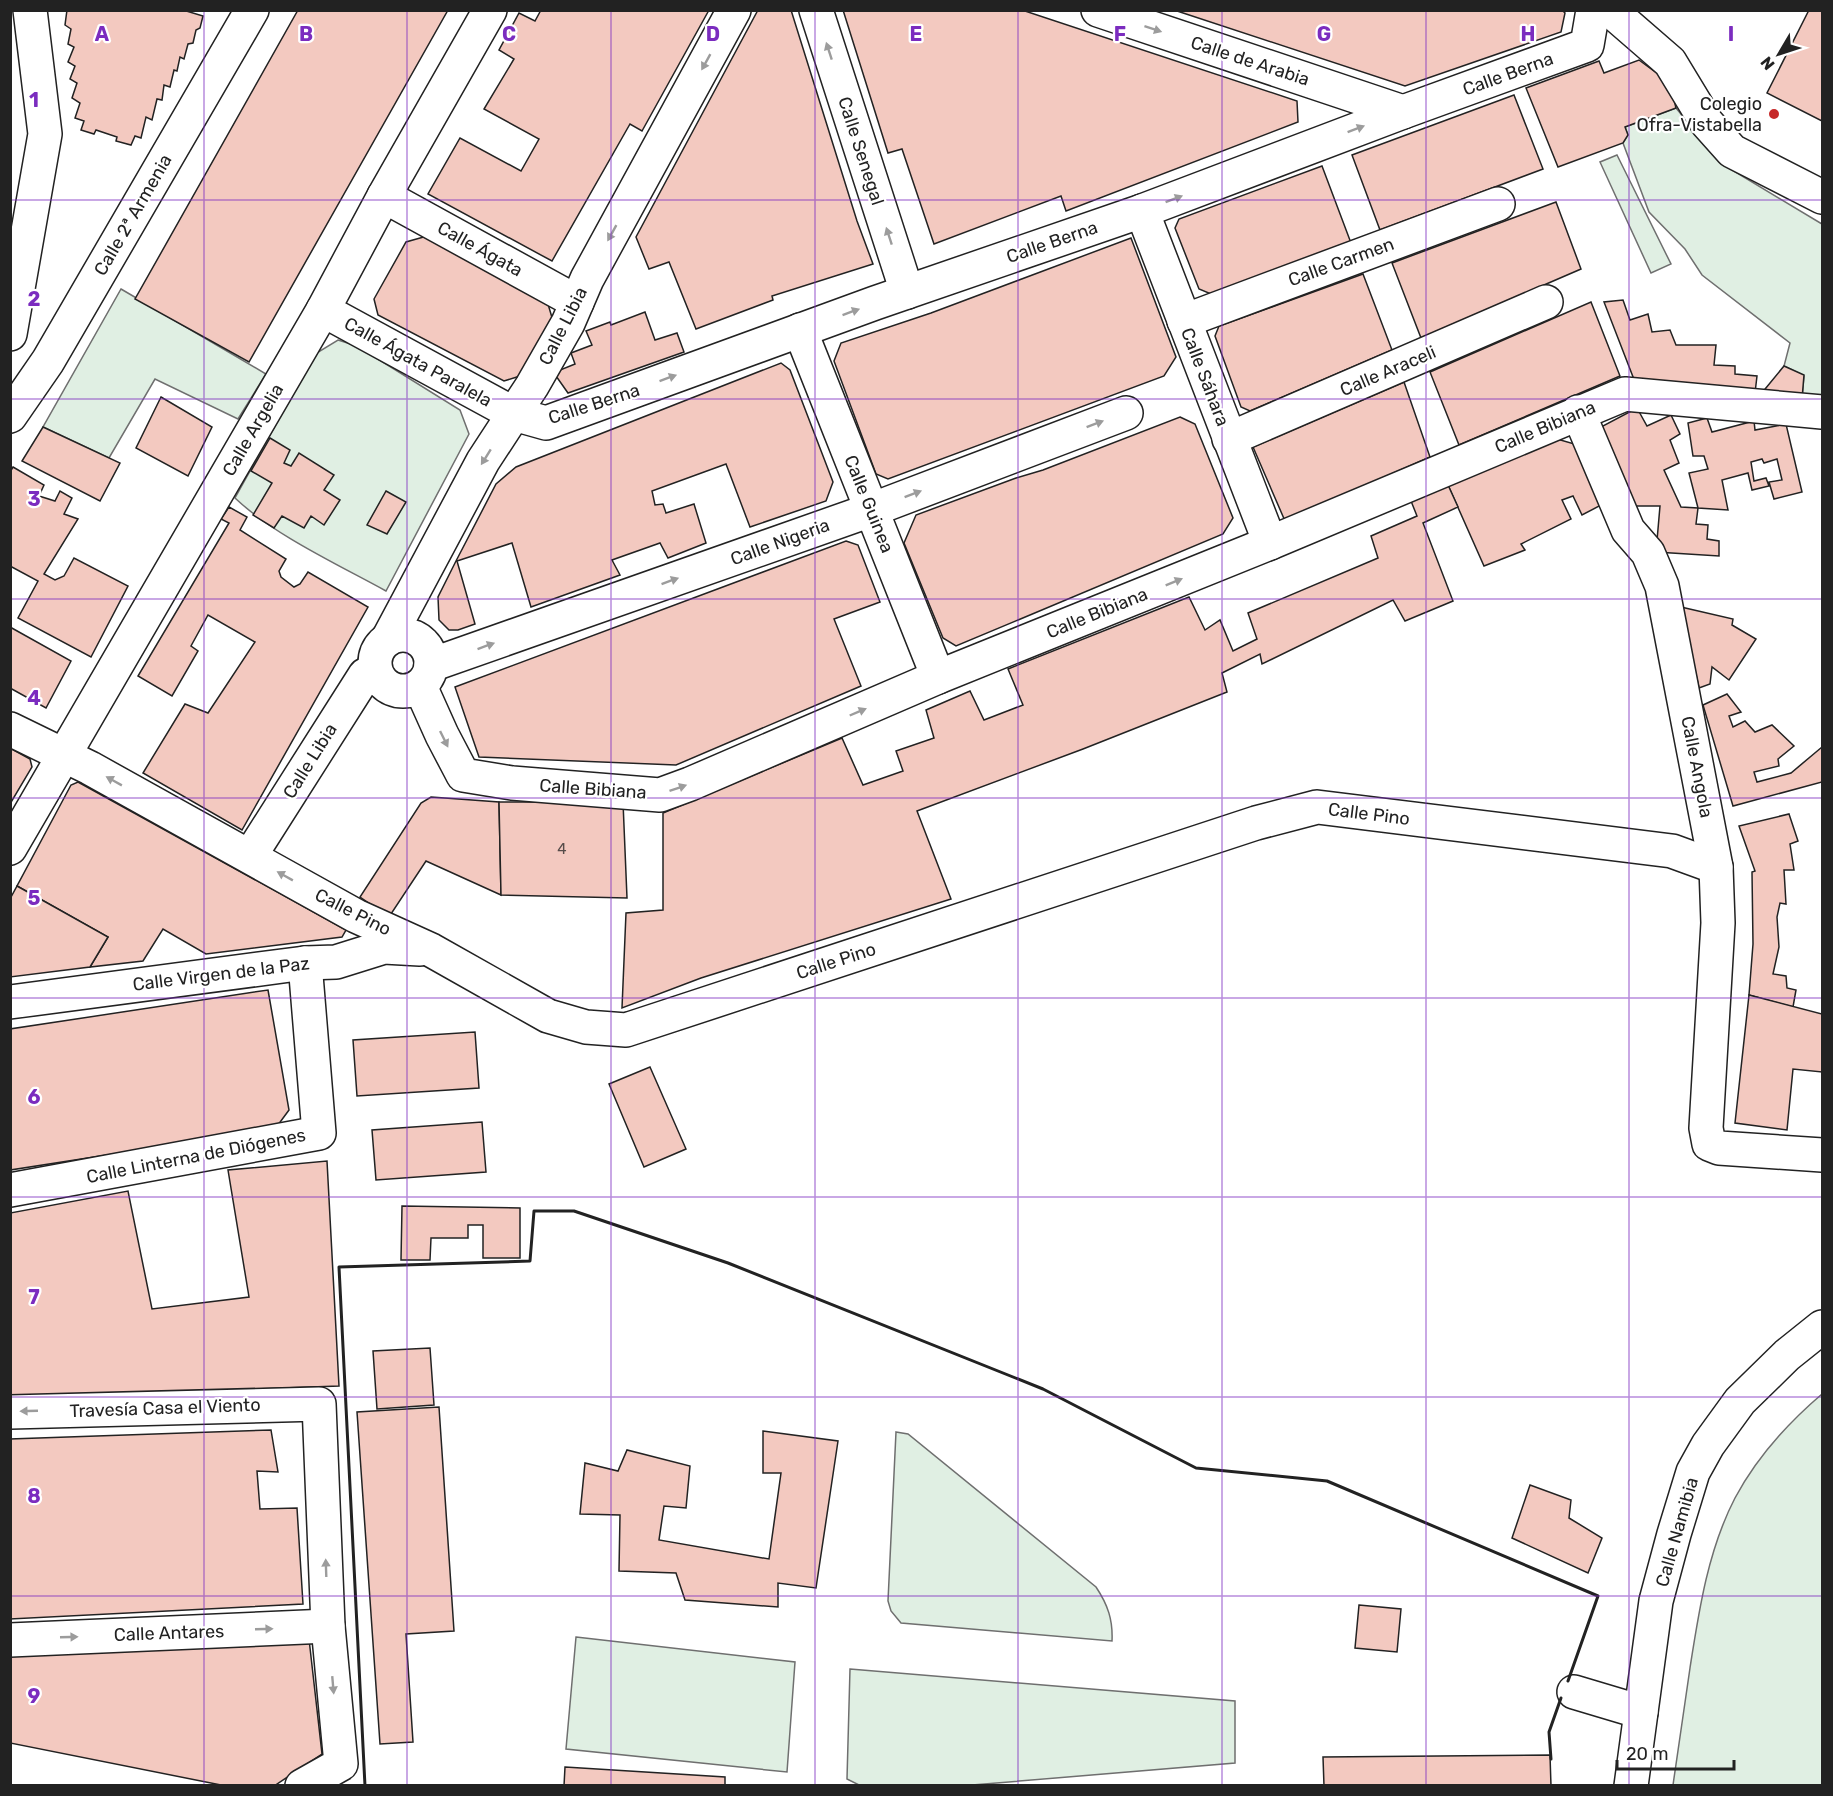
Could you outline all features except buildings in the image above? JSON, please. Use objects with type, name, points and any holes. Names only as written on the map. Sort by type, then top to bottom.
[{"type":"street","points":[[10,334],[45,134],[30,10]]},
{"type":"street","name":"Calle 2ª Armenia","points":[[10,417],[48,361],[252,10]]},
{"type":"street","name":"Calle Argelia","points":[[10,848],[323,310],[384,196],[490,10]]},
{"type":"street","name":"Calle Libia","points":[[388,639],[483,461],[568,323],[586,279],[734,10]]},
{"type":"street","name":"Calle Senegal","points":[[816,10],[907,292]]},
{"type":"street","name":"Calle de Arabia","points":[[1098,10],[1403,112]]},
{"type":"street","name":"Calle Berna","points":[[514,414],[546,423],[800,330],[1142,211],[1587,45],[1593,10]]},
{"type":"street","points":[[1610,10],[1670,62],[1707,123],[1732,151],[1822,197]]},
{"type":"street","name":"Calle Ágata","points":[[384,196],[577,302]]},
{"type":"street","name":"Calle Carmen","points":[[1184,321],[1497,204]]},
{"type":"street","name":"Calle Sáhara","points":[[1142,211],[1269,543]]},
{"type":"street","name":"Calle Araceli","points":[[1229,439],[1546,302]]},
{"type":"street","name":"Calle Ágata Paralela","points":[[323,310],[514,414]]},
{"type":"street","name":"Calle Guinea","points":[[800,330],[938,677]]},
{"type":"street","name":"Calle Bibiana","points":[[426,676],[442,735],[462,775],[512,783],[660,795],[938,677],[1269,543],[1625,394],[1822,412]]},
{"type":"street","name":"Calle Nigeria","points":[[426,676],[1126,412]]},
{"type":"street","name":"Calle Angola","points":[[1578,412],[1628,530],[1648,553],[1662,586],[1716,867],[1718,923],[1706,1128],[1708,1144],[1719,1148],[1822,1155]]},
{"type":"street","points":[[396,635],[414,637],[427,648],[426,676],[405,692],[396,691],[379,680],[375,671],[376,652],[388,639],[396,635]]},
{"type":"street","name":"Calle Libia","points":[[250,856],[365,675],[375,671]]},
{"type":"street","name":"Calle Pino","points":[[10,729],[63,755],[250,856],[356,916],[431,950],[548,1016],[586,1027],[626,1030],[1256,823],[1317,807],[1672,850],[1716,867]]},
{"type":"street","name":"Calle Virgen de la Paz","points":[[10,1002],[305,963],[336,962],[384,947],[431,950]]},
{"type":"street","name":"Calle Linterna de Diógenes","points":[[10,1190],[319,1133],[305,963]]},
{"type":"street","name":"Calle Namibia","points":[[1631,1785],[1656,1601],[1693,1472],[1708,1445],[1740,1401],[1786,1355],[1822,1327]]},
{"type":"street","name":"Travesía Casa el Viento","points":[[10,1412],[319,1404],[328,1626]]},
{"type":"street","points":[[302,1785],[341,1764],[328,1626]]},
{"type":"street","name":"Calle Antares","points":[[10,1640],[328,1626]]},
{"type":"street","points":[[1574,1692],[1641,1712]]},
{"type":"green space","points":[[1676,108],[1722,164],[1822,224],[1822,401],[1802,399],[1804,376],[1784,366],[1790,343],[1702,275],[1685,249],[1649,212],[1623,143],[1628,135],[1625,127]]},
{"type":"green space","points":[[1617,155],[1671,264],[1651,273],[1600,162]]},
{"type":"green space","points":[[121,289],[266,374],[238,419],[155,379],[109,458],[43,427]]},
{"type":"green space","points":[[338,340],[357,346],[460,410],[469,434],[386,591],[287,537],[235,498],[315,354]]},
{"type":"green space","points":[[1822,1394],[1822,1785],[1673,1785],[1697,1624],[1711,1559],[1718,1538],[1735,1498],[1763,1455],[1785,1429]]},
{"type":"green space","points":[[896,1432],[908,1434],[1096,1587],[1109,1613],[1112,1641],[901,1623],[891,1611],[888,1601]]},
{"type":"green space","points":[[576,1637],[795,1662],[787,1772],[566,1749]]},
{"type":"green space","points":[[850,1669],[1235,1701],[1235,1763],[972,1785],[859,1785],[847,1779]]},
{"type":"wall","points":[[365,1786],[339,1267],[530,1261],[534,1211],[574,1211],[728,1263],[1043,1389],[1196,1468],[1327,1481],[1598,1596],[1568,1681]]},
{"type":"wall","points":[[1551,1759],[1549,1732],[1561,1698]]},
{"type":"place","name":"Colegio Ofra-Vistabella","points":[[1774,114]]}]
